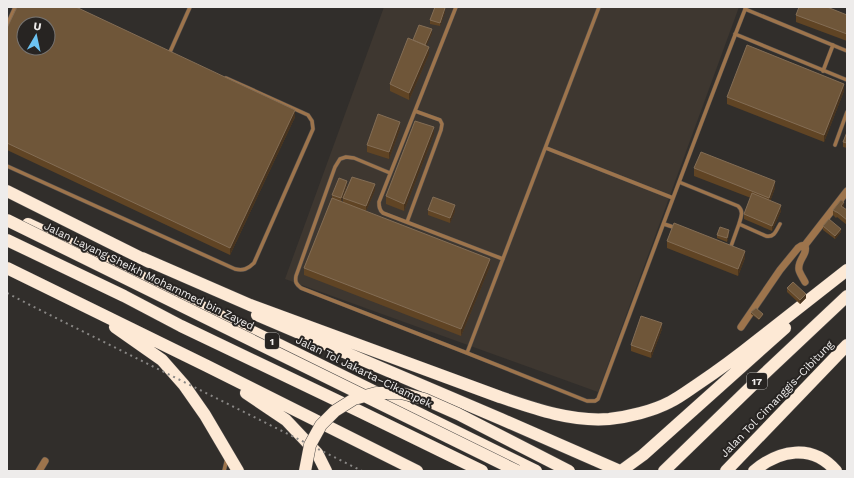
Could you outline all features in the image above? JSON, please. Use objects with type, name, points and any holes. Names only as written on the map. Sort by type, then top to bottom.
[{"type":"highway","points":[[7,191],[142,258],[236,307],[621,471],[643,455],[847,271]]},
{"type":"highway","name":"Jalan Tol Jakarta–Cikampek","points":[[7,214],[135,274],[536,471]]},
{"type":"highway","name":"Jalan Layang Sheikh Mohammed bin Zayed","points":[[7,220],[517,471]]},
{"type":"highway","name":"Jalan Layang Sheikh Mohammed bin Zayed","points":[[7,229],[498,471]]},
{"type":"highway","name":"1","points":[[7,240],[124,296],[181,326],[482,471]]},
{"type":"highway","points":[[142,258],[250,305],[500,397],[539,410],[563,416],[587,419],[610,419],[631,415],[670,402],[720,369],[847,271]]},
{"type":"highway","points":[[7,268],[207,366],[400,465],[417,471]]},
{"type":"highway","name":"17","points":[[666,469],[847,296]]},
{"type":"highway","points":[[85,306],[162,360],[184,385],[205,415],[238,471]]},
{"type":"highway","name":"Jalan Tol Cimanggis–Cibitung","points":[[726,471],[847,345]]},
{"type":"highway","points":[[207,366],[286,420],[317,453],[326,471]]},
{"type":"highway","points":[[305,471],[310,445],[321,425],[335,411],[354,400],[376,393],[401,393],[424,399],[458,414],[569,471]]},
{"type":"highway","points":[[754,471],[776,456],[797,452],[817,457],[826,462],[836,471]]},
{"type":"street","points":[[741,328],[780,270],[798,248],[805,245],[847,191]]},
{"type":"street","points":[[805,245],[806,252],[801,259],[799,267],[805,282]]},
{"type":"street","points":[[39,471],[45,461]]},
{"type":"lane","points":[[7,25],[15,7]]},
{"type":"lane","points":[[170,52],[190,7]]},
{"type":"lane","points":[[456,7],[379,202],[380,210],[383,213],[503,259]]},
{"type":"lane","points":[[468,353],[599,7]]},
{"type":"lane","points":[[390,173],[354,158],[346,157],[340,159],[335,167],[295,281],[297,285],[301,288],[587,401],[594,401],[598,399],[746,8],[847,51]]},
{"type":"lane","points":[[735,34],[847,80]]},
{"type":"lane","points":[[823,71],[834,45]]},
{"type":"lane","points":[[163,49],[177,56]]},
{"type":"lane","points":[[7,166],[235,269],[246,269],[254,263],[313,129],[312,121],[308,115],[221,76]]},
{"type":"lane","points":[[407,222],[442,124],[440,120],[415,110]]},
{"type":"lane","points":[[835,145],[847,112]]},
{"type":"lane","points":[[546,148],[673,198]]},
{"type":"lane","points":[[679,182],[741,208],[742,215],[730,249]]},
{"type":"lane","points":[[664,224],[679,229]]},
{"type":"lane","points":[[739,224],[769,237],[774,234],[780,224]]},
{"type":"lane","points":[[722,246],[735,251]]},
{"type":"lane","points":[[224,471],[228,453]]},
{"type":"shaded area","points":[[384,7],[739,7],[598,392],[285,279]]},
{"type":"building","points":[[17,7],[76,7],[295,110],[230,248],[7,143],[7,28]]},
{"type":"building","points":[[435,7],[445,8],[440,23],[430,20]]},
{"type":"building","points":[[799,7],[827,7],[847,15],[847,34],[796,15]]},
{"type":"building","points":[[419,25],[432,29],[425,45],[413,40]]},
{"type":"building","points":[[408,38],[429,47],[409,93],[390,84]]},
{"type":"building","points":[[747,45],[844,84],[824,135],[727,97]]},
{"type":"building","points":[[378,114],[400,122],[389,152],[367,145]]},
{"type":"building","points":[[415,121],[434,127],[404,204],[386,196]]},
{"type":"building","points":[[847,132],[847,143],[843,142]]},
{"type":"building","points":[[701,152],[775,181],[769,198],[694,168]]},
{"type":"building","points":[[352,177],[375,184],[366,206],[343,198]]},
{"type":"building","points":[[339,178],[347,181],[341,198],[332,195]]},
{"type":"building","points":[[752,193],[781,205],[772,226],[744,214]]},
{"type":"building","points":[[433,197],[455,205],[450,218],[428,210]]},
{"type":"building","points":[[332,198],[490,259],[461,329],[304,268]]},
{"type":"building","points":[[841,200],[844,202],[841,206],[847,210],[847,220],[833,210]]},
{"type":"building","points":[[829,219],[841,229],[835,236],[823,226]]},
{"type":"building","points":[[674,223],[745,251],[738,269],[667,241]]},
{"type":"building","points":[[720,227],[729,230],[727,238],[717,235]]},
{"type":"building","points":[[793,282],[806,294],[800,300],[787,288]]},
{"type":"building","points":[[756,308],[763,314],[759,319],[751,312]]},
{"type":"building","points":[[641,316],[662,323],[651,352],[631,345]]},
{"type":"railway","points":[[7,293],[362,471]]}]
